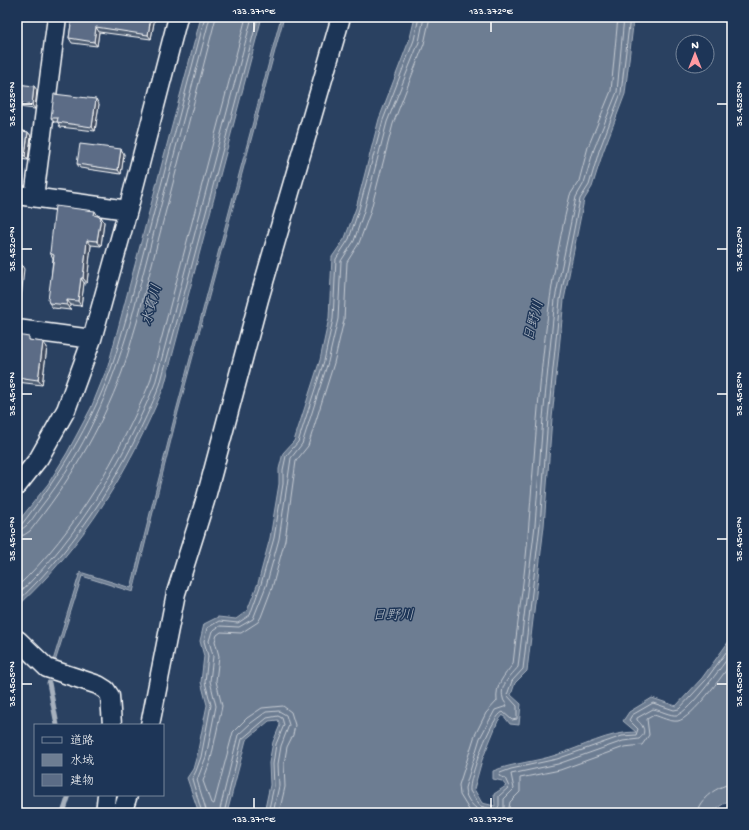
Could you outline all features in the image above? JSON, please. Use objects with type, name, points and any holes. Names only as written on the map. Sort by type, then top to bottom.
[{"type":"street","points":[[57,17],[26,196],[128,210]]},
{"type":"street","points":[[17,486],[39,458],[66,410],[92,339],[128,210],[178,17]]},
{"type":"street","points":[[150,724],[176,592],[205,501],[259,299],[341,17]]},
{"type":"street","points":[[17,329],[92,339]]},
{"type":"street","points":[[17,639],[47,668],[98,685],[106,690],[110,696],[112,724]]},
{"type":"street","points":[[106,813],[107,796]]},
{"type":"street","points":[[122,813],[128,796]]},
{"type":"water","name":"水貫川","points":[[201,17],[262,17],[164,387],[136,448],[103,505],[64,558],[42,583],[17,607],[17,523],[48,484],[67,453],[91,408],[108,366]]},
{"type":"water","points":[[281,17],[284,17],[178,412],[133,592],[82,576],[54,665],[52,664],[80,572],[131,588],[176,411]]},
{"type":"water","name":"日野川","points":[[415,17],[634,17],[625,94],[603,152],[592,187],[584,200],[564,300],[552,418],[544,526],[527,671],[515,683],[511,695],[521,704],[519,725],[510,724],[503,715],[498,721],[482,760],[474,789],[482,803],[495,806],[494,794],[506,786],[502,781],[493,779],[493,771],[566,752],[615,734],[636,732],[623,721],[629,712],[652,698],[676,706],[702,678],[732,637],[732,798],[710,813],[264,813],[270,785],[269,763],[273,742],[280,725],[278,720],[269,721],[246,740],[227,813],[199,813],[187,778],[193,769],[197,755],[207,705],[201,682],[204,656],[200,641],[204,624],[218,617],[236,619],[247,611],[258,583],[270,538],[279,484],[279,469],[283,453],[294,441],[320,360],[329,318],[332,257],[345,238],[356,208],[379,119],[410,38]]},
{"type":"building","points":[[72,17],[151,17],[148,35],[96,27],[94,42],[69,38]]},
{"type":"building","points":[[17,84],[34,86],[32,105],[17,102]]},
{"type":"building","points":[[54,94],[96,99],[92,127],[57,122],[58,118],[51,118]]},
{"type":"building","points":[[17,130],[28,132],[25,156],[17,155]]},
{"type":"building","points":[[80,144],[121,149],[118,170],[77,164]]},
{"type":"building","points":[[55,206],[95,211],[94,215],[101,217],[97,241],[87,240],[83,278],[81,278],[78,301],[67,300],[67,305],[49,303],[48,300],[54,255],[50,253]]},
{"type":"building","points":[[17,263],[21,264],[17,297]]},
{"type":"building","points":[[17,335],[29,337],[29,340],[43,342],[38,380],[17,377]]},
{"type":"waterway","points":[[49,683],[57,724]]},
{"type":"waterway","points":[[63,813],[69,796]]}]
